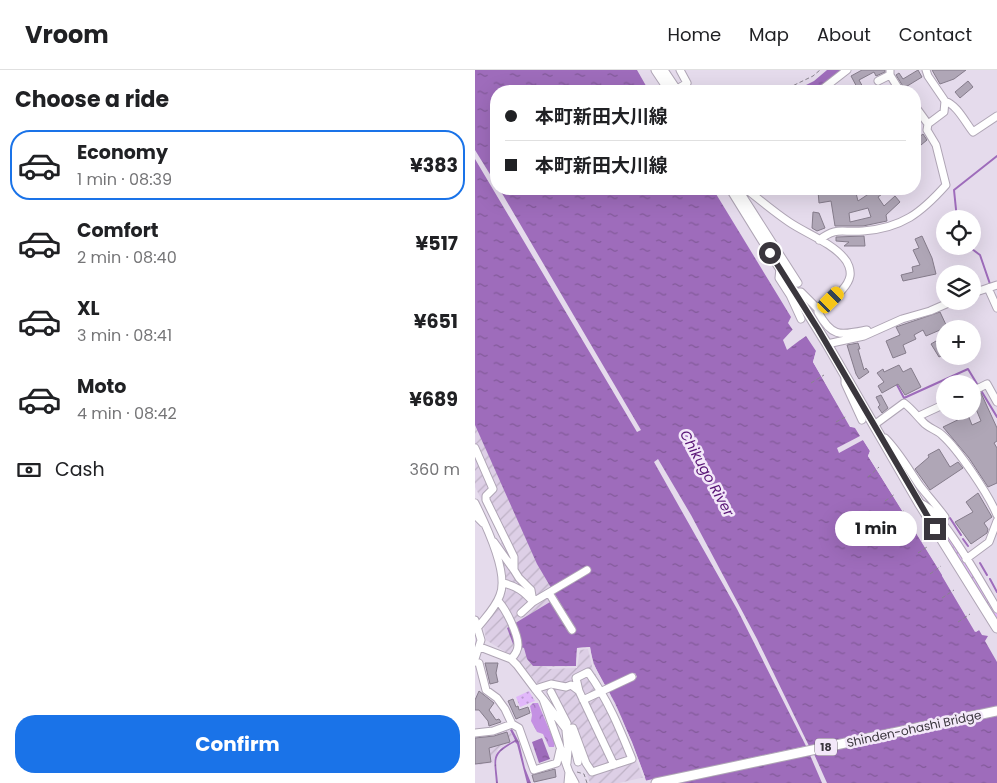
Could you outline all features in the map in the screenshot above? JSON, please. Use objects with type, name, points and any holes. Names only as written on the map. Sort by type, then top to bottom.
[{"type":"main road","points":[[657,70],[668,85]]},
{"type":"main road","points":[[735,195],[845,374],[919,503],[997,628]]},
{"type":"main road","name":"Shinden-ohashi Bridge","points":[[655,783],[997,711]]},
{"type":"street","points":[[664,70],[672,85]]},
{"type":"street","points":[[680,70],[687,83],[684,85]]},
{"type":"street","points":[[828,85],[847,70]]},
{"type":"street","points":[[926,70],[945,101],[949,102],[956,109],[973,132],[997,116]]},
{"type":"street","points":[[878,81],[890,72],[897,85]]},
{"type":"street","points":[[819,240],[829,232],[836,230],[863,231],[894,226],[913,215],[939,193],[946,185],[940,168],[936,145],[927,130],[928,124],[944,112],[945,101]]},
{"type":"street","points":[[921,114],[928,124]]},
{"type":"street","points":[[742,195],[799,283]]},
{"type":"street","points":[[754,195],[788,221],[844,258],[849,266],[850,274],[844,287],[831,300],[818,309]]},
{"type":"street","points":[[780,268],[779,278],[790,295],[801,319]]},
{"type":"street","points":[[992,286],[997,308]]},
{"type":"street","points":[[795,292],[801,292],[818,309],[829,330],[843,334],[867,330],[869,333]]},
{"type":"street","points":[[827,344],[864,336],[936,307]]},
{"type":"street","points":[[845,374],[845,383],[862,420]]},
{"type":"street","points":[[981,387],[987,384],[997,402]]},
{"type":"street","points":[[874,425],[904,403],[924,423],[941,434],[951,445],[971,471],[997,515]]},
{"type":"street","points":[[919,416],[936,408]]},
{"type":"street","points":[[882,439],[885,438],[892,445],[922,488],[930,496],[945,517],[942,521]]},
{"type":"street","points":[[475,448],[493,488],[486,496],[487,500],[514,557],[514,570]]},
{"type":"street","points":[[475,503],[492,540],[503,583],[498,601],[476,625],[481,640],[475,660],[481,668],[486,690],[497,698],[512,724],[519,728],[534,770],[557,764],[560,750]]},
{"type":"street","points":[[919,503],[923,503],[942,521],[997,609]]},
{"type":"street","points":[[475,515],[486,525]]},
{"type":"street","points":[[966,559],[989,542],[997,521]]},
{"type":"street","points":[[492,540],[519,578],[531,590],[533,602]]},
{"type":"street","points":[[521,613],[533,602],[587,570]]},
{"type":"street","points":[[503,583],[513,585],[525,592],[533,602]]},
{"type":"street","points":[[549,593],[572,630]]},
{"type":"street","points":[[498,601],[507,612],[518,642],[518,648],[511,659]]},
{"type":"street","points":[[480,647],[511,659],[517,665],[543,700],[568,728],[573,728],[586,762],[593,772],[614,765],[632,759],[614,713],[588,672],[576,678],[579,691],[614,765]]},
{"type":"street","points":[[583,700],[632,677]]},
{"type":"street","points":[[535,688],[551,684],[566,687],[571,685],[579,691]]},
{"type":"street","points":[[551,692],[568,728],[577,762]]},
{"type":"street","points":[[543,700],[560,750],[575,783]]},
{"type":"street","points":[[475,733],[493,731],[512,724]]},
{"type":"street","points":[[568,728],[568,783]]},
{"type":"path","points":[[794,85],[813,76],[820,70]]},
{"type":"path","points":[[811,383],[824,375]]},
{"type":"path","points":[[836,422],[847,416]]},
{"type":"path","points":[[868,476],[879,467]]},
{"type":"path","points":[[885,501],[895,494]]},
{"type":"path","points":[[895,517],[905,510]]},
{"type":"path","points":[[918,553],[927,547]]},
{"type":"path","points":[[930,574],[941,566]]},
{"type":"path","points":[[942,598],[954,590]]},
{"type":"path","points":[[957,622],[969,614]]},
{"type":"path","points":[[568,769],[582,772],[587,783]]},
{"type":"shaded area","points":[[475,393],[594,642],[614,702],[645,777],[619,783],[590,783],[574,736],[552,701],[517,659],[486,640],[484,627],[507,591],[501,538],[475,487]]},
{"type":"shaded area","points":[[925,507],[939,522],[997,614],[997,619]]},
{"type":"shaded area","points":[[529,691],[535,701],[520,707],[516,697]]},
{"type":"shaded area","points":[[508,728],[515,740],[498,749],[493,763],[475,765],[475,735]]},
{"type":"green space","points":[[533,703],[538,703],[555,743],[554,747],[549,747],[543,734],[537,732],[531,721],[530,706]]},
{"type":"water","name":"Chikugo River","points":[[475,70],[637,70],[646,85],[490,85],[490,195],[717,195],[791,317],[788,323],[800,340],[806,336],[816,351],[813,362],[850,427],[855,427],[870,451],[868,456],[976,632],[979,630],[982,635],[988,636],[985,641],[997,662],[997,783],[647,783],[619,713],[597,670],[590,647],[577,648],[576,666],[533,666],[527,659],[524,648],[513,644],[507,628],[550,602],[571,634],[576,630],[537,564],[475,425]]},
{"type":"water","points":[[827,70],[841,70],[823,85],[806,85]]},
{"type":"water","points":[[512,729],[519,742],[525,768],[531,783],[527,783],[515,742],[502,751],[497,758],[498,783],[496,783],[495,757],[501,749],[515,740],[510,730]]},
{"type":"water","points":[[542,738],[550,759],[539,763],[532,742]]},
{"type":"pier","points":[[475,150],[490,174],[490,184],[475,159]]},
{"type":"pier","points":[[496,195],[503,195],[641,430],[637,432]]},
{"type":"pier","points":[[795,327],[801,337],[808,334],[787,350],[783,340]]},
{"type":"pier","points":[[819,350],[816,362],[825,380],[852,425],[857,426],[872,450],[871,455],[944,573],[976,629],[981,629],[975,632],[942,574],[868,456],[870,451],[863,440],[839,453],[837,448],[860,436],[855,428],[851,427],[813,362],[816,351]]},
{"type":"pier","points":[[658,459],[691,515],[757,639],[809,746],[997,706],[997,716],[814,754],[827,783],[822,783],[810,755],[675,783],[644,783],[644,781],[806,746],[737,609],[654,462]]},
{"type":"pier","points":[[590,647],[593,663],[606,687],[635,673],[637,677],[609,692],[632,742],[645,777],[643,778],[612,703],[593,670],[588,649],[580,650],[577,668],[548,669],[546,667],[576,666],[577,648]]},
{"type":"building","points":[[862,70],[885,70],[885,72],[876,76],[874,72],[859,80],[862,85],[856,85],[851,76]]},
{"type":"building","points":[[918,70],[922,77],[909,85],[902,85],[896,75],[899,73],[903,79]]},
{"type":"building","points":[[932,70],[966,70],[954,79],[940,84]]},
{"type":"building","points":[[968,81],[973,87],[960,98],[955,92]]},
{"type":"building","points":[[923,134],[927,140],[921,145],[921,135]]},
{"type":"building","points":[[818,195],[856,195],[858,201],[867,195],[881,195],[878,197],[884,206],[895,196],[900,202],[886,215],[887,221],[863,226],[835,226],[831,201],[819,203]],"holes":[[[868,208],[871,217],[850,222],[849,213]]]},
{"type":"building","points":[[813,212],[819,213],[825,228],[817,231],[812,228]]},
{"type":"building","points":[[864,236],[865,246],[844,246],[849,242],[836,241],[836,237]]},
{"type":"building","points":[[922,236],[932,258],[936,274],[903,281],[901,275],[913,272],[912,267],[920,265],[913,250],[919,248],[915,239]]},
{"type":"building","points":[[940,312],[944,320],[936,320],[936,332],[926,336],[923,330],[914,335],[916,339],[903,345],[906,353],[893,358],[886,341],[900,335],[896,327]]},
{"type":"building","points":[[936,341],[936,352],[931,344]]},
{"type":"building","points":[[858,343],[864,370],[866,368],[869,372],[859,379],[847,345]]},
{"type":"building","points":[[899,365],[903,372],[911,368],[921,387],[905,395],[898,384],[882,393],[878,386],[884,382],[877,373],[883,369],[884,372]]},
{"type":"building","points":[[981,393],[997,428],[997,441],[994,443],[997,448],[997,483],[988,487],[969,458],[943,427],[958,420],[970,420],[972,425],[981,421]]},
{"type":"building","points":[[881,395],[888,408],[882,413],[878,407],[880,405],[876,397]]},
{"type":"building","points":[[939,449],[950,467],[958,462],[963,468],[930,490],[915,469],[929,457],[928,455]]},
{"type":"building","points":[[978,493],[992,517],[984,523],[988,529],[987,533],[971,544],[955,522],[973,512],[966,502]]},
{"type":"building","points":[[485,663],[498,663],[496,673],[498,682],[490,684]]},
{"type":"building","points":[[479,691],[494,703],[489,710],[496,720],[499,719],[501,722],[489,726],[488,721],[479,710],[475,710],[475,700]]},
{"type":"building","points":[[513,699],[519,710],[528,707],[530,713],[516,719],[508,701]]},
{"type":"building","points":[[507,732],[510,742],[489,748],[491,762],[475,764],[475,738],[494,736]]},
{"type":"building","points":[[555,769],[556,777],[534,782],[532,775]]},
{"type":"waterway","points":[[956,210],[954,190],[997,156]]},
{"type":"waterway","points":[[980,255],[990,284]]},
{"type":"waterway","points":[[896,383],[904,398],[968,369],[997,417]]},
{"type":"waterway","points":[[950,518],[961,535]]},
{"type":"waterway","points":[[963,539],[968,546]]},
{"type":"waterway","points":[[980,563],[987,575]]},
{"type":"waterway","points":[[990,579],[997,592]]},
{"type":"route","points":[[770,253],[818,329],[902,476],[935,529]]}]
